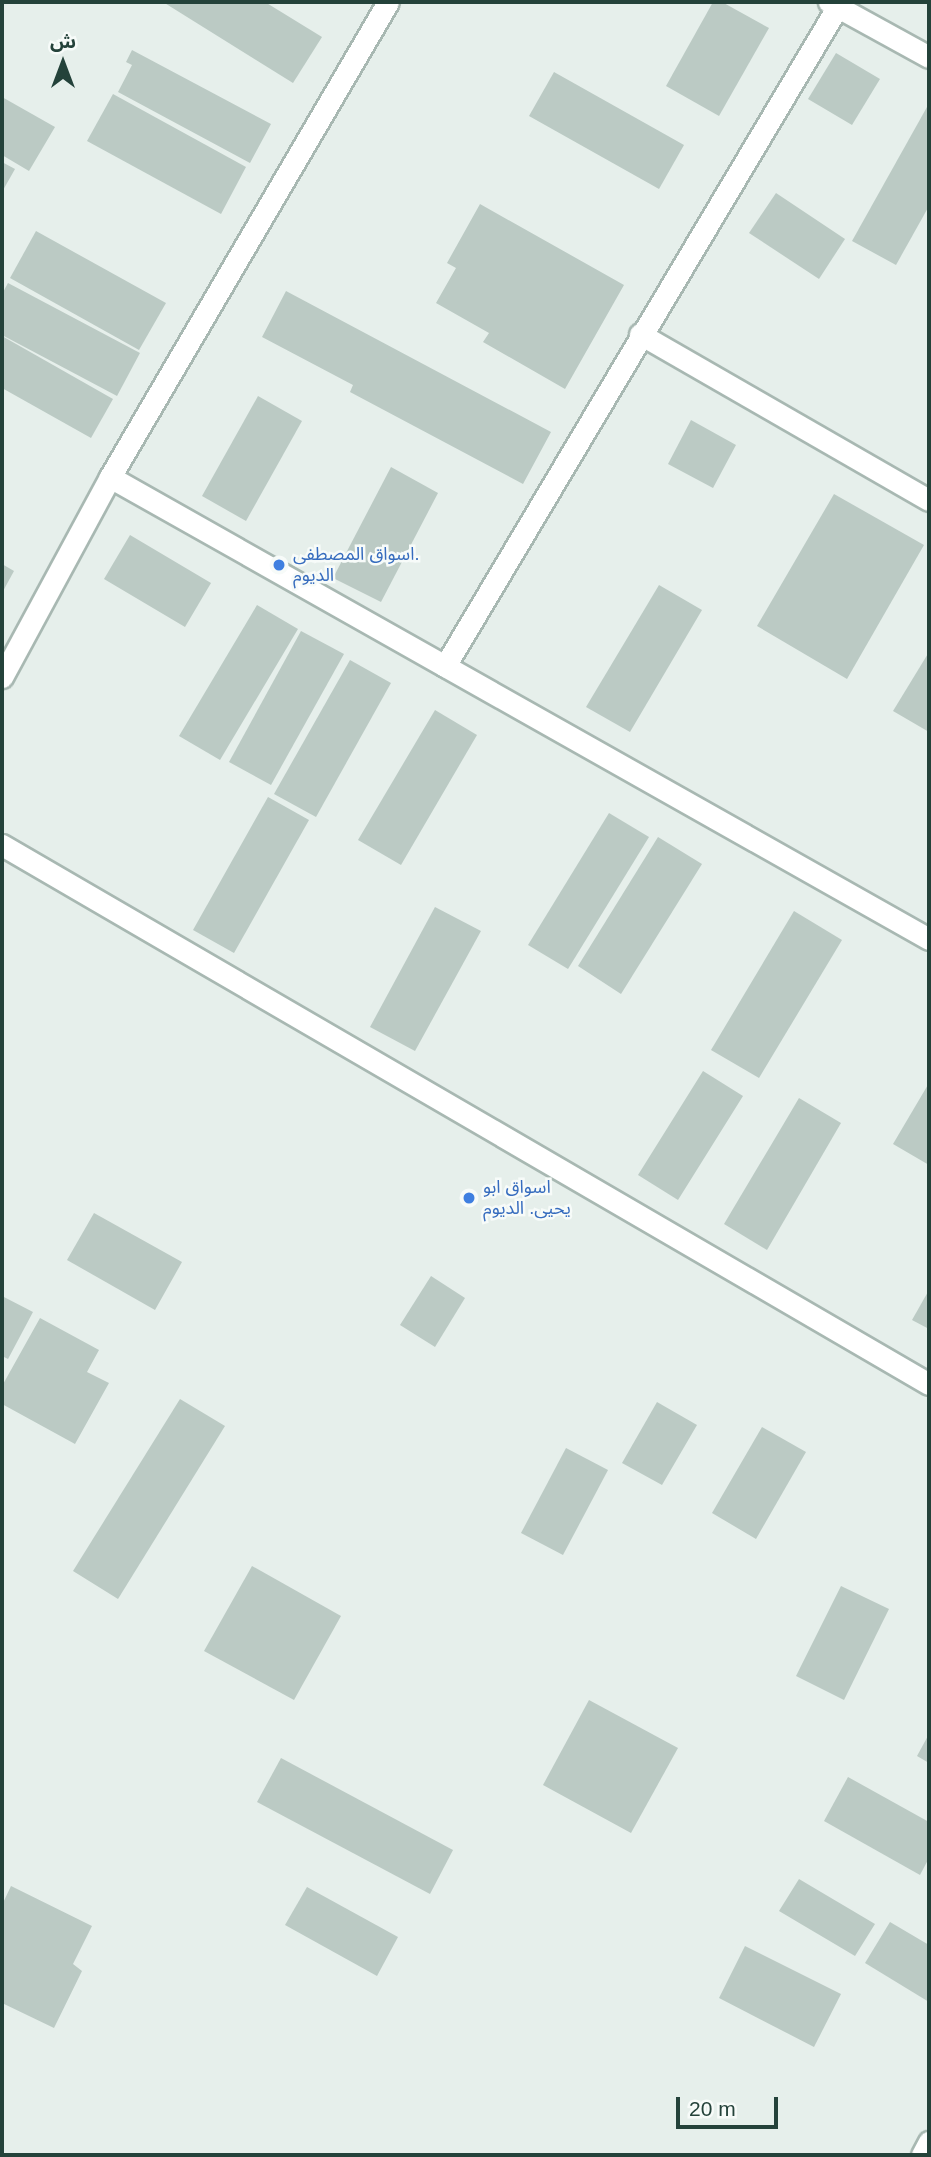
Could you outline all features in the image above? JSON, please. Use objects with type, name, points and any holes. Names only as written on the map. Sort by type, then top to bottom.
[{"type":"street","points":[[2,677],[110,477],[388,2]]},
{"type":"street","points":[[445,666],[834,4],[929,57]]},
{"type":"street","points":[[640,334],[929,500]]},
{"type":"street","points":[[110,477],[929,939]]},
{"type":"street","points":[[2,845],[929,1384]]},
{"type":"street","points":[[922,2155],[929,2142]]},
{"type":"building","points":[[163,2],[265,2],[322,37],[293,83]]},
{"type":"building","points":[[713,2],[722,2],[769,28],[719,116],[666,86]]},
{"type":"building","points":[[132,50],[271,124],[250,163],[118,92],[132,65],[126,62]]},
{"type":"building","points":[[836,53],[880,79],[852,125],[808,99]]},
{"type":"building","points":[[554,72],[684,145],[659,189],[529,116]]},
{"type":"building","points":[[113,94],[246,167],[221,214],[87,141]]},
{"type":"building","points":[[2,97],[55,127],[29,171],[2,155]]},
{"type":"building","points":[[927,107],[929,206],[896,265],[852,241]]},
{"type":"building","points":[[2,162],[15,169],[2,192]]},
{"type":"building","points":[[776,193],[845,239],[819,279],[749,233]]},
{"type":"building","points":[[480,204],[624,285],[565,389],[483,342],[489,333],[436,303],[456,268],[447,263]]},
{"type":"building","points":[[36,231],[166,303],[139,350],[10,278]]},
{"type":"building","points":[[8,283],[140,353],[117,396],[2,335],[2,294]]},
{"type":"building","points":[[286,291],[551,432],[523,484],[350,392],[353,385],[262,337]]},
{"type":"building","points":[[2,336],[113,399],[91,438],[2,388]]},
{"type":"building","points":[[258,396],[302,421],[246,521],[202,496]]},
{"type":"building","points":[[691,420],[736,445],[713,488],[668,464]]},
{"type":"building","points":[[391,467],[438,493],[381,602],[333,578]]},
{"type":"building","points":[[834,494],[924,545],[847,679],[757,626]]},
{"type":"building","points":[[130,535],[211,583],[185,627],[104,579]]},
{"type":"building","points":[[2,564],[14,571],[2,593]]},
{"type":"building","points":[[659,585],[702,610],[630,732],[586,707]]},
{"type":"building","points":[[257,605],[298,629],[220,760],[179,736]]},
{"type":"building","points":[[301,631],[344,654],[271,785],[229,762]]},
{"type":"building","points":[[929,652],[929,732],[893,711]]},
{"type":"building","points":[[350,660],[391,683],[316,817],[274,794]]},
{"type":"building","points":[[435,710],[477,735],[401,865],[358,840]]},
{"type":"building","points":[[268,797],[309,820],[234,953],[193,930]]},
{"type":"building","points":[[609,813],[649,837],[568,969],[528,945]]},
{"type":"building","points":[[658,837],[702,864],[621,994],[578,966]]},
{"type":"building","points":[[435,907],[481,931],[415,1051],[370,1027]]},
{"type":"building","points":[[794,911],[842,940],[759,1078],[711,1050]]},
{"type":"building","points":[[703,1071],[743,1096],[678,1200],[638,1175]]},
{"type":"building","points":[[929,1083],[929,1165],[893,1144]]},
{"type":"building","points":[[799,1098],[841,1123],[767,1250],[724,1224]]},
{"type":"building","points":[[94,1213],[182,1262],[155,1310],[67,1260]]},
{"type":"building","points":[[431,1276],[465,1298],[435,1347],[400,1325]]},
{"type":"building","points":[[929,1290],[929,1329],[912,1320]]},
{"type":"building","points":[[2,1296],[33,1312],[8,1359],[2,1356]]},
{"type":"building","points":[[40,1318],[99,1350],[87,1372],[109,1383],[75,1444],[2,1404],[2,1386]]},
{"type":"building","points":[[180,1399],[225,1426],[118,1599],[73,1571]]},
{"type":"building","points":[[657,1402],[697,1425],[662,1485],[622,1463]]},
{"type":"building","points":[[762,1427],[806,1452],[756,1539],[712,1513]]},
{"type":"building","points":[[566,1448],[608,1470],[563,1555],[521,1533]]},
{"type":"building","points":[[252,1566],[341,1616],[294,1700],[204,1651]]},
{"type":"building","points":[[841,1586],[889,1609],[844,1700],[796,1676]]},
{"type":"building","points":[[589,1700],[678,1748],[631,1833],[543,1785]]},
{"type":"building","points":[[929,1734],[929,1763],[917,1756]]},
{"type":"building","points":[[281,1758],[453,1850],[430,1894],[257,1802]]},
{"type":"building","points":[[848,1777],[929,1822],[929,1858],[920,1875],[824,1821]]},
{"type":"building","points":[[799,1879],[875,1924],[855,1956],[779,1911]]},
{"type":"building","points":[[11,1886],[92,1926],[73,1964],[82,1971],[54,2028],[2,2003],[2,1905]]},
{"type":"building","points":[[307,1887],[398,1937],[377,1976],[285,1925]]},
{"type":"building","points":[[890,1922],[929,1945],[929,2002],[865,1963]]},
{"type":"building","points":[[745,1946],[841,1994],[814,2047],[719,1998]]},
{"type":"place","name":"اسواق المصطفى. الديوم","points":[[279,565]]},
{"type":"place","name":"اسواق ابو يحيى. الديوم","points":[[469,1198]]}]
